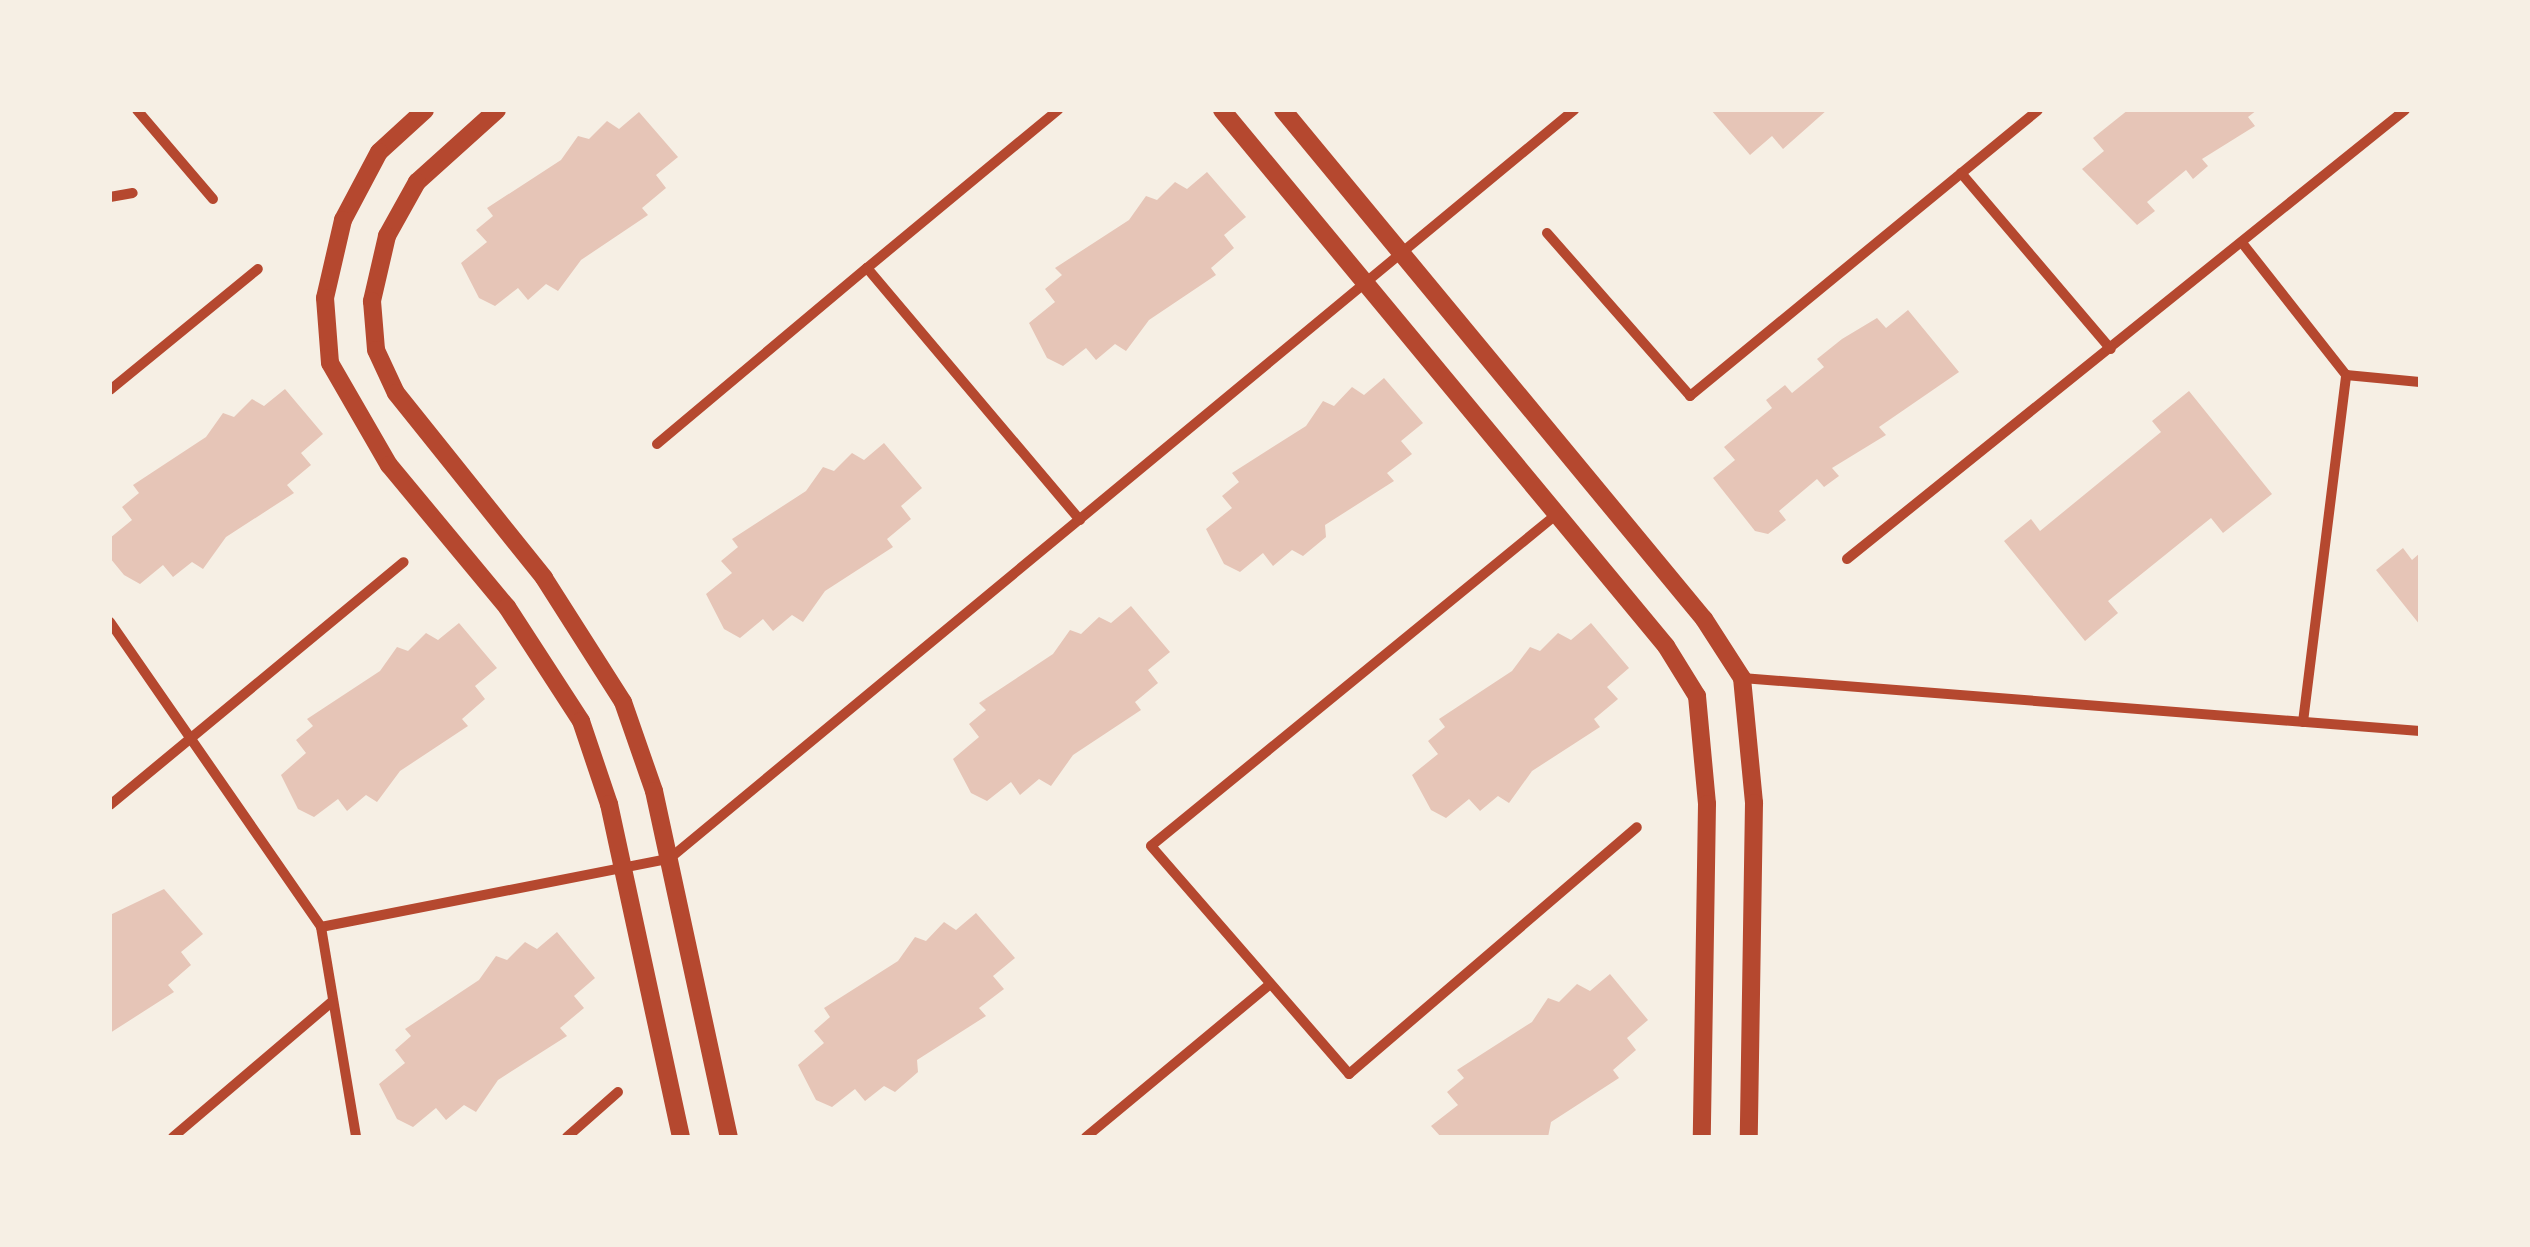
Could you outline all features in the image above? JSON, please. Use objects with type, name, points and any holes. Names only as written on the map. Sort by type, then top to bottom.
[{"type":"street","points":[[137,110],[213,198]]},
{"type":"street","points":[[425,110],[379,152],[343,220],[325,298],[330,362],[389,465],[546,661],[580,721],[624,872],[681,1137]]},
{"type":"street","points":[[497,110],[417,182],[386,236],[372,301],[376,350],[427,436],[586,635],[623,702],[669,860],[730,1137]]},
{"type":"street","points":[[657,444],[1058,110]]},
{"type":"street","points":[[1222,110],[1558,514],[1697,696],[1707,804],[1702,1137]]},
{"type":"street","points":[[1283,110],[1704,619],[1742,678],[1754,803],[1750,1137]]},
{"type":"street","points":[[321,927],[624,872],[669,860],[1574,110]]},
{"type":"street","points":[[1548,233],[1690,396],[2038,110]]},
{"type":"street","points":[[1847,559],[2406,110]]},
{"type":"street","points":[[1961,173],[2111,349]]},
{"type":"street","points":[[110,197],[133,193]]},
{"type":"street","points":[[2243,244],[2346,375],[2303,722]]},
{"type":"street","points":[[867,268],[1080,520]]},
{"type":"street","points":[[110,390],[258,269]]},
{"type":"street","points":[[2346,375],[2420,382]]},
{"type":"street","points":[[1558,514],[1151,846],[1349,1074],[1637,826]]},
{"type":"street","points":[[110,805],[404,562]]},
{"type":"street","points":[[110,622],[321,927],[356,1137]]},
{"type":"street","points":[[1742,678],[2420,731]]},
{"type":"street","points":[[1086,1137],[1270,984]]},
{"type":"street","points":[[172,1137],[333,1001]]},
{"type":"street","points":[[567,1137],[618,1092]]},
{"type":"building","points":[[1711,110],[1827,110],[1783,149],[1772,136],[1750,155]]},
{"type":"building","points":[[2128,110],[2257,110],[2248,117],[2255,126],[2202,159],[2208,166],[2193,179],[2186,170],[2147,202],[2155,211],[2137,225],[2082,169],[2104,151],[2093,138]]},
{"type":"building","points":[[639,112],[678,157],[656,175],[666,188],[642,208],[648,215],[581,260],[558,291],[546,284],[528,300],[518,288],[495,306],[479,298],[461,263],[487,242],[476,230],[493,216],[487,208],[561,160],[578,136],[589,139],[607,121],[619,129]]},
{"type":"building","points":[[1207,172],[1246,217],[1224,235],[1234,248],[1211,268],[1216,275],[1149,320],[1126,351],[1115,344],[1096,360],[1086,348],[1063,366],[1047,358],[1029,323],[1055,302],[1045,289],[1062,275],[1055,268],[1129,220],[1146,196],[1157,200],[1175,182],[1187,189]]},
{"type":"building","points":[[1908,310],[1959,372],[1879,427],[1886,435],[1832,468],[1839,476],[1824,487],[1817,479],[1779,511],[1786,520],[1768,534],[1755,531],[1713,478],[1735,460],[1724,447],[1772,408],[1766,400],[1785,385],[1792,393],[1824,367],[1817,359],[1842,339],[1877,318],[1886,328]]},
{"type":"building","points":[[1384,378],[1423,423],[1401,441],[1412,454],[1387,473],[1394,481],[1325,525],[1326,537],[1303,556],[1292,550],[1273,566],[1263,553],[1240,572],[1224,564],[1206,529],[1232,508],[1222,496],[1239,482],[1232,473],[1306,426],[1323,401],[1334,406],[1352,387],[1364,395]]},
{"type":"building","points":[[285,389],[323,434],[301,453],[311,465],[287,485],[294,493],[226,537],[203,569],[192,562],[173,577],[163,565],[140,584],[124,575],[110,558],[110,538],[132,520],[122,507],[139,493],[133,485],[206,437],[223,413],[234,417],[252,399],[264,406]]},
{"type":"building","points":[[2189,391],[2272,494],[2223,533],[2211,518],[2108,601],[2118,613],[2085,641],[2004,541],[2031,519],[2040,531],[2161,432],[2152,421]]},
{"type":"building","points":[[884,443],[922,488],[901,506],[911,519],[887,539],[893,547],[825,591],[803,622],[792,615],[773,631],[763,619],[740,638],[724,629],[706,594],[732,573],[721,561],[738,547],[732,539],[806,491],[823,467],[834,471],[852,453],[864,460]]},
{"type":"building","points":[[2403,548],[2412,560],[2420,553],[2420,625],[2376,570]]},
{"type":"building","points":[[1131,606],[1170,652],[1148,670],[1158,683],[1135,702],[1141,710],[1073,755],[1051,786],[1039,779],[1020,795],[1011,782],[987,801],[971,793],[953,759],[979,737],[969,724],[986,710],[979,703],[1053,654],[1070,630],[1081,634],[1099,617],[1111,623]]},
{"type":"building","points":[[459,623],[497,668],[475,686],[485,699],[462,719],[468,726],[400,771],[377,802],[366,795],[347,811],[338,799],[314,817],[298,809],[281,775],[306,753],[296,740],[313,726],[307,719],[380,671],[397,647],[408,651],[426,633],[438,640]]},
{"type":"building","points":[[1591,623],[1629,668],[1607,687],[1618,699],[1594,719],[1600,727],[1532,771],[1509,803],[1498,796],[1480,811],[1469,799],[1446,818],[1431,810],[1412,775],[1438,754],[1428,741],[1445,727],[1439,719],[1512,671],[1530,647],[1540,651],[1558,633],[1571,640]]},
{"type":"building","points":[[164,889],[203,934],[181,952],[191,965],[168,985],[174,992],[110,1033],[110,915]]},
{"type":"building","points":[[976,913],[1015,958],[993,976],[1004,989],[979,1008],[986,1016],[917,1060],[918,1072],[895,1092],[884,1086],[865,1101],[855,1089],[832,1107],[816,1100],[798,1065],[824,1043],[814,1031],[830,1017],[824,1008],[898,961],[915,937],[926,941],[944,922],[956,930]]},
{"type":"building","points":[[557,932],[595,978],[574,996],[584,1008],[560,1028],[567,1036],[498,1080],[476,1112],[464,1105],[446,1120],[436,1108],[413,1127],[397,1119],[379,1084],[405,1063],[395,1050],[411,1036],[405,1029],[479,980],[496,956],[507,960],[525,942],[537,949]]},
{"type":"building","points":[[1610,974],[1648,1020],[1627,1038],[1636,1050],[1613,1070],[1619,1078],[1551,1122],[1548,1137],[1441,1137],[1431,1126],[1458,1105],[1447,1092],[1464,1078],[1457,1070],[1532,1022],[1548,998],[1559,1002],[1577,984],[1590,991]]}]
